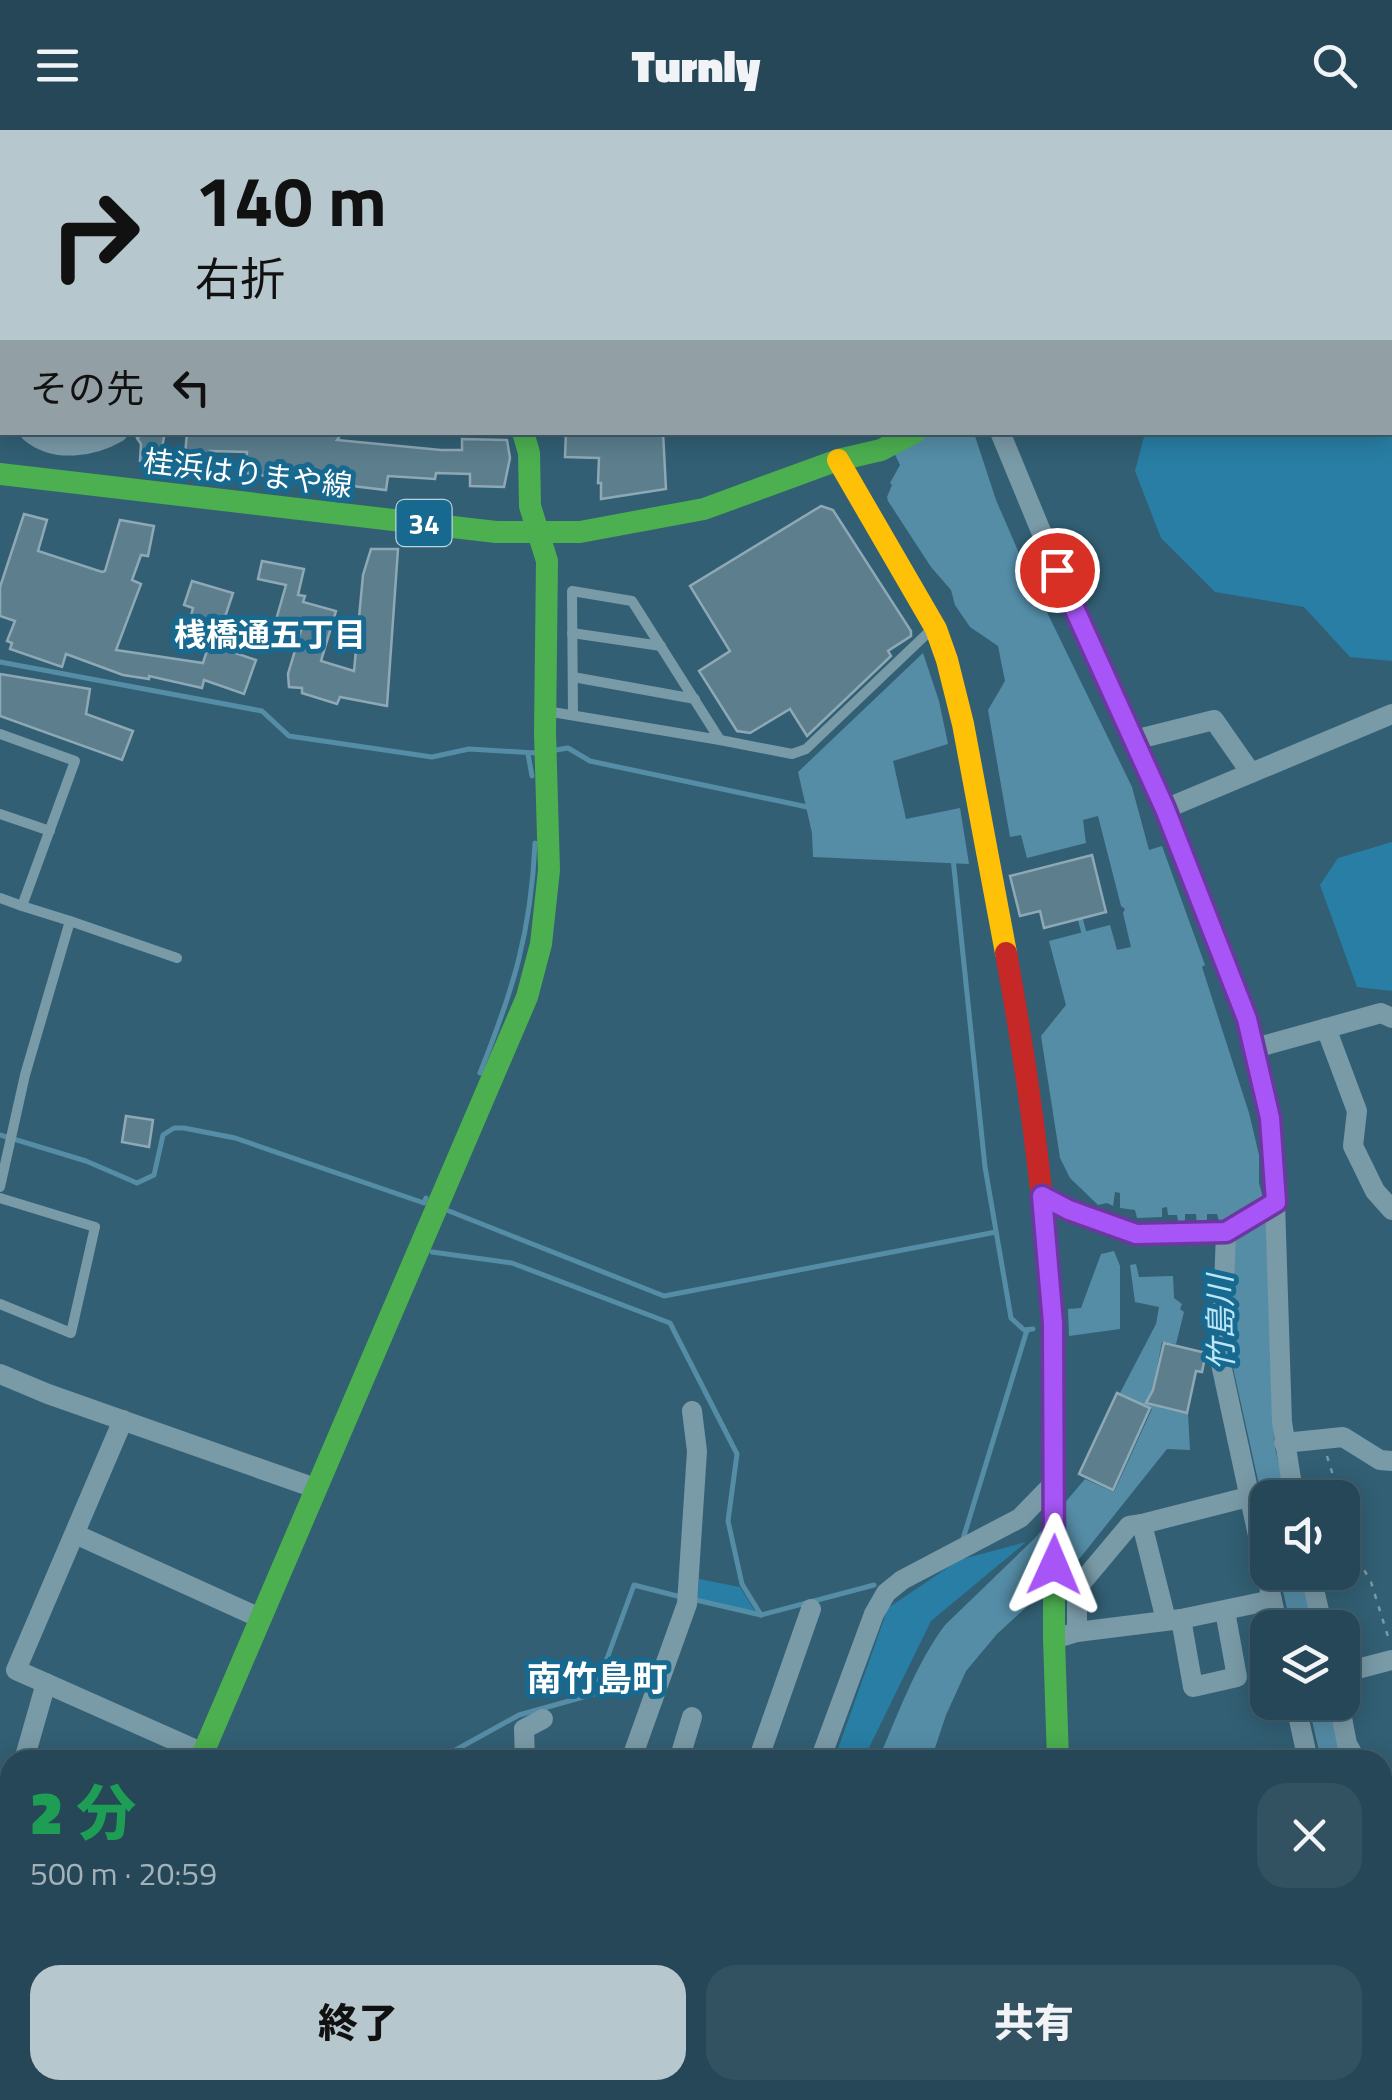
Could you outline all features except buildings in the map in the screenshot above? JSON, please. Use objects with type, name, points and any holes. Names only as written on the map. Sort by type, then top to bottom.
[{"type":"street","points":[[33,435],[78,447],[110,435]]},
{"type":"street","points":[[204,1750],[527,997],[541,944],[549,870],[545,722],[547,561],[530,506],[524,435]]},
{"type":"street","name":"桂浜はりまや線","points":[[838,460],[865,435]]},
{"type":"street","name":"桂浜はりまや線","points":[[0,474],[496,532],[580,532],[674,517],[751,495],[838,460],[889,446],[909,435]]},
{"type":"street","points":[[1001,435],[1049,552],[1165,809],[1247,1019],[1270,1118],[1284,1442],[1291,1480]]},
{"type":"street","points":[[78,447],[78,483]]},
{"type":"street","points":[[838,460],[935,627],[956,689],[1022,1041],[1053,1323],[1058,1750]]},
{"type":"street","points":[[1165,809],[1392,714]]},
{"type":"street","points":[[1134,740],[1214,720],[1251,772]]},
{"type":"street","points":[[1255,1048],[1381,1013],[1392,1018]]},
{"type":"street","points":[[1326,1028],[1356,1112],[1353,1146],[1375,1191],[1392,1210]]},
{"type":"street","points":[[1042,1196],[1136,1234],[1229,1231],[1273,1203]]},
{"type":"street","points":[[1229,1231],[1222,1364],[1274,1610]]},
{"type":"street","points":[[0,1374],[316,1488]]},
{"type":"street","points":[[635,1750],[687,1604],[696,1451],[692,1411]]},
{"type":"street","points":[[123,1420],[16,1670],[188,1750]]},
{"type":"street","points":[[1284,1442],[1343,1437],[1380,1460],[1392,1461]]},
{"type":"street","points":[[824,1750],[874,1614],[886,1593],[902,1580],[1020,1518],[1056,1487]]},
{"type":"street","points":[[1077,1632],[1077,1588],[1129,1526],[1248,1496]]},
{"type":"street","points":[[1142,1524],[1192,1687],[1237,1677],[1225,1611]]},
{"type":"street","points":[[74,1534],[260,1618]]},
{"type":"street","points":[[1054,1639],[1272,1600]]},
{"type":"street","points":[[762,1750],[811,1610]]},
{"type":"street","points":[[1360,1668],[1392,1660]]},
{"type":"street","points":[[27,1750],[46,1683]]},
{"type":"street","points":[[682,1750],[692,1716]]},
{"type":"street","points":[[525,1750],[524,1729],[544,1719]]},
{"type":"street","points":[[1299,1720],[1306,1750]]},
{"type":"street","points":[[1342,1720],[1350,1750]]},
{"type":"lane","points":[[573,715],[572,591],[632,601],[720,740]]},
{"type":"lane","points":[[545,722],[573,715],[792,754],[806,749],[935,627]]},
{"type":"lane","points":[[572,633],[661,646]]},
{"type":"lane","points":[[573,677],[694,699]]},
{"type":"lane","points":[[0,734],[75,762],[22,906]]},
{"type":"lane","points":[[0,814],[50,832]]},
{"type":"lane","points":[[0,898],[177,958]]},
{"type":"lane","points":[[0,1187],[25,1075],[70,921]]},
{"type":"lane","points":[[0,1198],[95,1227],[70,1333],[0,1304]]},
{"type":"path","points":[[1321,1439],[1334,1480]]},
{"type":"path","points":[[1360,1563],[1371,1582],[1392,1649]]},
{"type":"shaded area","points":[[886,435],[975,435],[996,500],[1025,567],[1132,787],[1149,850],[1162,846],[1205,965],[1202,967],[1259,1155],[1259,1183],[1268,1217],[1274,1443],[1282,1480],[1258,1480],[1232,1363],[1234,1239],[1226,1222],[1220,1224],[1217,1214],[1207,1214],[1207,1224],[1199,1221],[1197,1225],[1196,1214],[1185,1214],[1185,1221],[1178,1221],[1177,1215],[1168,1215],[1167,1207],[1162,1208],[1162,1217],[1137,1218],[1135,1210],[1120,1208],[1120,1193],[1115,1192],[1113,1206],[1098,1205],[1070,1178],[1060,1158],[1041,1036],[1066,1005],[1049,941],[1110,925],[1117,950],[1131,947],[1125,909],[1121,906],[1098,816],[1083,820],[1086,843],[1027,858],[1021,835],[1010,837],[988,710],[1005,681],[998,646],[970,627],[955,605],[951,590],[931,567],[888,501],[890,483],[900,465]]},
{"type":"shaded area","points":[[1144,435],[1392,435],[1392,661],[1350,657],[1304,607],[1215,592],[1161,538],[1135,471]]},
{"type":"shaded area","points":[[923,653],[948,744],[893,761],[906,819],[960,808],[969,864],[813,857],[812,833],[798,772]]},
{"type":"shaded area","points":[[1392,842],[1392,991],[1357,987],[1320,885],[1338,858]]},
{"type":"shaded area","points":[[1114,1251],[1120,1266],[1120,1329],[1069,1336],[1068,1309],[1081,1308],[1101,1254]]},
{"type":"shaded area","points":[[1136,1264],[1139,1277],[1173,1276],[1174,1298],[1182,1304],[1180,1309],[1184,1312],[1176,1344],[1162,1342],[1153,1388],[1165,1392],[1161,1408],[1188,1414],[1190,1450],[1167,1449],[1080,1558],[997,1634],[966,1671],[934,1750],[882,1750],[916,1673],[945,1625],[1035,1538],[1085,1479],[1114,1492],[1152,1409],[1120,1393],[1156,1324],[1159,1307],[1135,1302],[1130,1265]]},
{"type":"shaded area","points":[[1026,1542],[931,1621],[868,1750],[838,1750],[888,1608],[959,1560]]},
{"type":"shaded area","points":[[699,1579],[740,1587],[756,1613],[697,1600]]},
{"type":"shaded area","points":[[1283,1590],[1309,1590],[1313,1610],[1287,1610]]},
{"type":"shaded area","points":[[1312,1720],[1337,1720],[1346,1750],[1319,1750]]},
{"type":"waterway","points":[[0,662],[262,711],[289,736],[432,757],[469,749],[535,753]]},
{"type":"waterway","points":[[556,750],[568,748],[590,761],[812,808]]},
{"type":"waterway","points":[[528,754],[532,776]]},
{"type":"waterway","points":[[480,1073],[502,1015],[525,933],[535,843]]},
{"type":"waterway","points":[[953,858],[985,1167],[1011,1318],[1024,1330],[1033,1329]]},
{"type":"waterway","points":[[1079,914],[1085,937]]},
{"type":"waterway","points":[[0,1135],[86,1161],[137,1183],[154,1175],[163,1135],[174,1128],[184,1128],[235,1138],[424,1203],[426,1198]]},
{"type":"waterway","points":[[449,1211],[664,1296],[996,1232]]},
{"type":"waterway","points":[[432,1252],[512,1263],[670,1323],[737,1454],[728,1521],[742,1584],[761,1615]]},
{"type":"waterway","points":[[963,1539],[1027,1330]]},
{"type":"waterway","points":[[456,1750],[519,1715],[594,1694],[634,1585],[677,1596]]},
{"type":"waterway","points":[[696,1600],[761,1615],[874,1585]]},
{"type":"traffic: fast","points":[[204,1750],[527,997],[541,944],[549,870],[545,733],[547,561],[530,506],[529,453],[524,435]]},
{"type":"traffic: fast","points":[[0,474],[496,532],[580,532],[704,509],[838,460],[881,450],[909,435]]},
{"type":"traffic: fast","points":[[1054,1384],[1058,1750]]},
{"type":"traffic: slow","points":[[838,460],[936,629],[947,660],[963,724],[1006,953]]},
{"type":"traffic: jam","points":[[1006,953],[1039,1167],[1054,1384]]},
{"type":"district","name":"桟橋通五丁目","points":[[270,634]]},
{"type":"district","name":"南竹島町","points":[[597,1678]]},
{"type":"route","points":[[1054,1565],[1053,1323],[1042,1196],[1136,1234],[1226,1232],[1276,1202],[1270,1118],[1247,1019],[1165,809],[1057,570]]},
{"type":"water label","name":"竹島川","points":[[1220,1323]]}]
